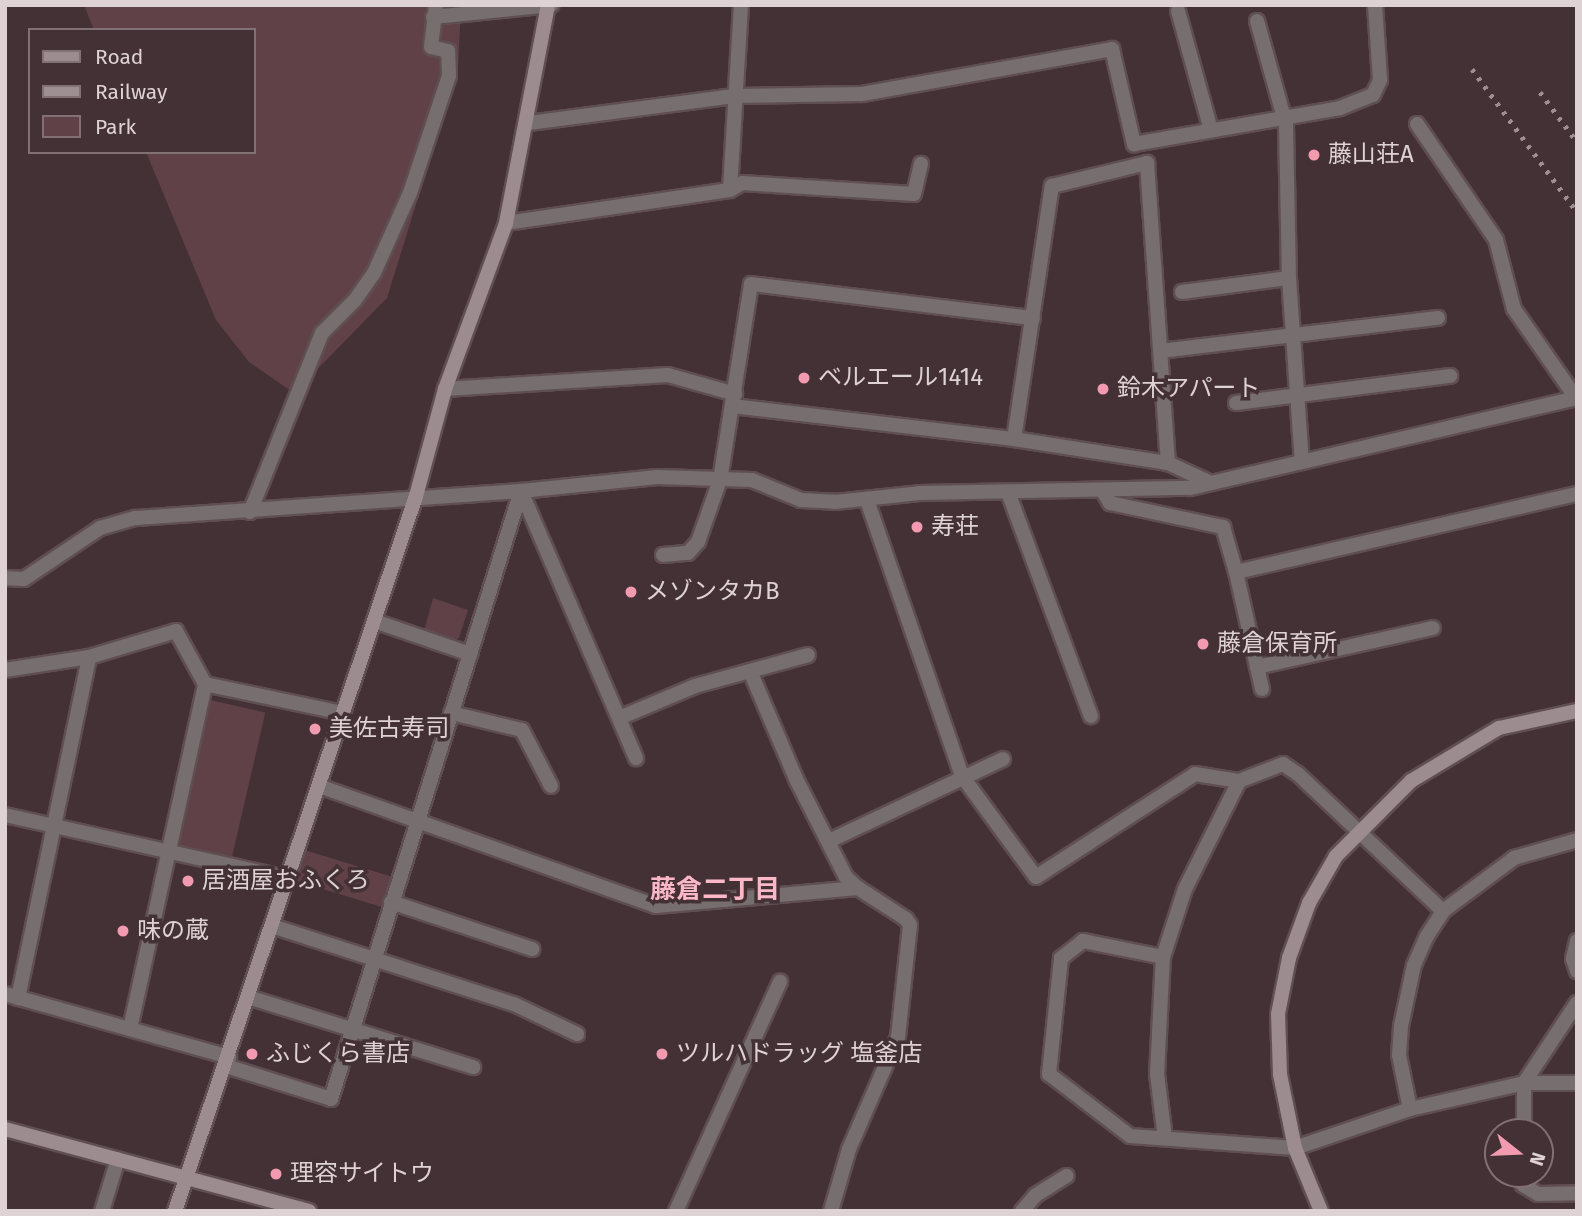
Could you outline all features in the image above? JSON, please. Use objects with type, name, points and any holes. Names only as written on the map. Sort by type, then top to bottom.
[{"type":"street","points":[[175,1211],[228,1061],[416,496],[445,389],[506,223],[528,123],[549,5],[434,11],[431,47],[448,51],[449,76],[410,193],[374,273],[355,300],[322,333],[250,512]]},
{"type":"street","points":[[730,190],[741,5]]},
{"type":"street","points":[[528,123],[734,96],[862,94],[1112,49],[1134,144],[1340,108],[1373,95],[1380,80],[1375,5]]},
{"type":"street","points":[[1178,11],[1211,130]]},
{"type":"street","points":[[1257,21],[1281,117],[1286,125],[1289,278],[1302,462]]},
{"type":"street","points":[[5,578],[24,579],[100,528],[136,518],[250,512],[416,496],[521,491],[622,478],[752,480],[801,500],[1190,488],[1576,398],[1514,309],[1496,240],[1417,124]]},
{"type":"street","points":[[1014,439],[1052,186],[1147,163],[1168,463]]},
{"type":"street","points":[[506,223],[730,190],[742,183],[914,194],[921,164]]},
{"type":"street","points":[[1182,292],[1289,278]]},
{"type":"street","points":[[663,555],[688,553],[698,542],[720,480],[751,284],[1032,318]]},
{"type":"street","points":[[1160,351],[1438,318]]},
{"type":"street","points":[[445,389],[668,375],[734,400],[1168,463],[1211,483]]},
{"type":"street","points":[[1236,403],[1450,376]]},
{"type":"street","points":[[89,657],[56,826],[12,996],[130,1029],[331,1098],[521,491]]},
{"type":"street","points":[[521,491],[636,758]]},
{"type":"street","points":[[1102,491],[1110,503],[1223,527],[1236,572],[1262,690]]},
{"type":"street","points":[[1009,492],[1091,716]]},
{"type":"street","points":[[1236,572],[1577,494]]},
{"type":"street","points":[[867,500],[962,776],[1036,877],[1195,775],[1239,781],[1283,764],[1358,830],[1443,911]]},
{"type":"street","points":[[374,621],[470,654]]},
{"type":"street","points":[[1257,667],[1433,628]]},
{"type":"street","points":[[5,670],[89,657],[176,632],[205,684],[130,1029]]},
{"type":"street","points":[[619,718],[695,687],[808,655]]},
{"type":"street","points":[[750,671],[796,779],[831,840],[846,877],[910,925],[904,1011],[898,1037],[849,1149],[831,1211]]},
{"type":"street","points":[[205,684],[343,713]]},
{"type":"street","points":[[1321,1211],[1295,1148],[1280,1074],[1278,1014],[1289,958],[1309,903],[1336,856],[1358,830],[1411,780],[1448,755],[1499,728],[1577,711]]},
{"type":"street","points":[[451,713],[522,730],[551,786]]},
{"type":"street","points":[[831,840],[1003,759]]},
{"type":"street","points":[[1165,1138],[1157,1062],[1163,957],[1189,879],[1239,781]]},
{"type":"street","points":[[319,786],[419,819],[656,906],[858,888]]},
{"type":"street","points":[[5,815],[288,877]]},
{"type":"street","points":[[1410,1110],[1399,1055],[1405,998],[1414,965],[1443,911],[1514,858],[1577,840]]},
{"type":"street","points":[[391,902],[532,949]]},
{"type":"street","points":[[272,926],[514,1004],[577,1034]]},
{"type":"street","points":[[1163,957],[1083,941],[1061,958],[1049,1074],[1130,1136],[1295,1148],[1410,1110],[1524,1083],[1577,1083]]},
{"type":"street","points":[[1577,941],[1573,959],[1577,971]]},
{"type":"street","points":[[676,1211],[780,982]]},
{"type":"street","points":[[248,997],[472,1067]]},
{"type":"street","points":[[1524,1118],[1524,1083],[1577,1003]]},
{"type":"street","points":[[5,1129],[309,1211]]},
{"type":"street","points":[[102,1211],[118,1159]]},
{"type":"street","points":[[1022,1211],[1036,1195],[1066,1176]]},
{"type":"street","points":[[1528,1188],[1538,1194],[1577,1193]]},
{"type":"green space","points":[[84,5],[461,5],[458,69],[387,298],[294,393],[249,362],[216,320],[147,154],[256,154],[256,28],[93,28]]},
{"type":"green space","points":[[433,598],[468,610],[459,638],[449,641],[424,631]]},
{"type":"green space","points":[[202,698],[265,713],[232,857],[169,842]]},
{"type":"green space","points":[[298,848],[398,879],[389,909],[289,879]]},
{"type":"railway","points":[[1472,69],[1577,212]]},
{"type":"railway","points":[[1540,92],[1577,142]]},
{"type":"place","name":"藤山荘A","points":[[1314,155]]},
{"type":"place","name":"ベルエール1414","points":[[804,378]]},
{"type":"place","name":"鈴木アパート","points":[[1103,389]]},
{"type":"place","name":"寿荘","points":[[917,527]]},
{"type":"place","name":"メゾンタカB","points":[[631,592]]},
{"type":"place","name":"藤倉保育所","points":[[1203,644]]},
{"type":"place","name":"美佐古寿司","points":[[315,729]]},
{"type":"place","name":"居酒屋おふくろ","points":[[188,881]]},
{"type":"place","name":"味の蔵","points":[[123,931]]},
{"type":"place","name":"ふじくら書店","points":[[252,1054]]},
{"type":"place","name":"ツルハドラッグ 塩釜店","points":[[662,1054]]},
{"type":"place","name":"理容サイトウ","points":[[276,1174]]},
{"type":"district","name":"藤倉二丁目","points":[[715,890]]}]
